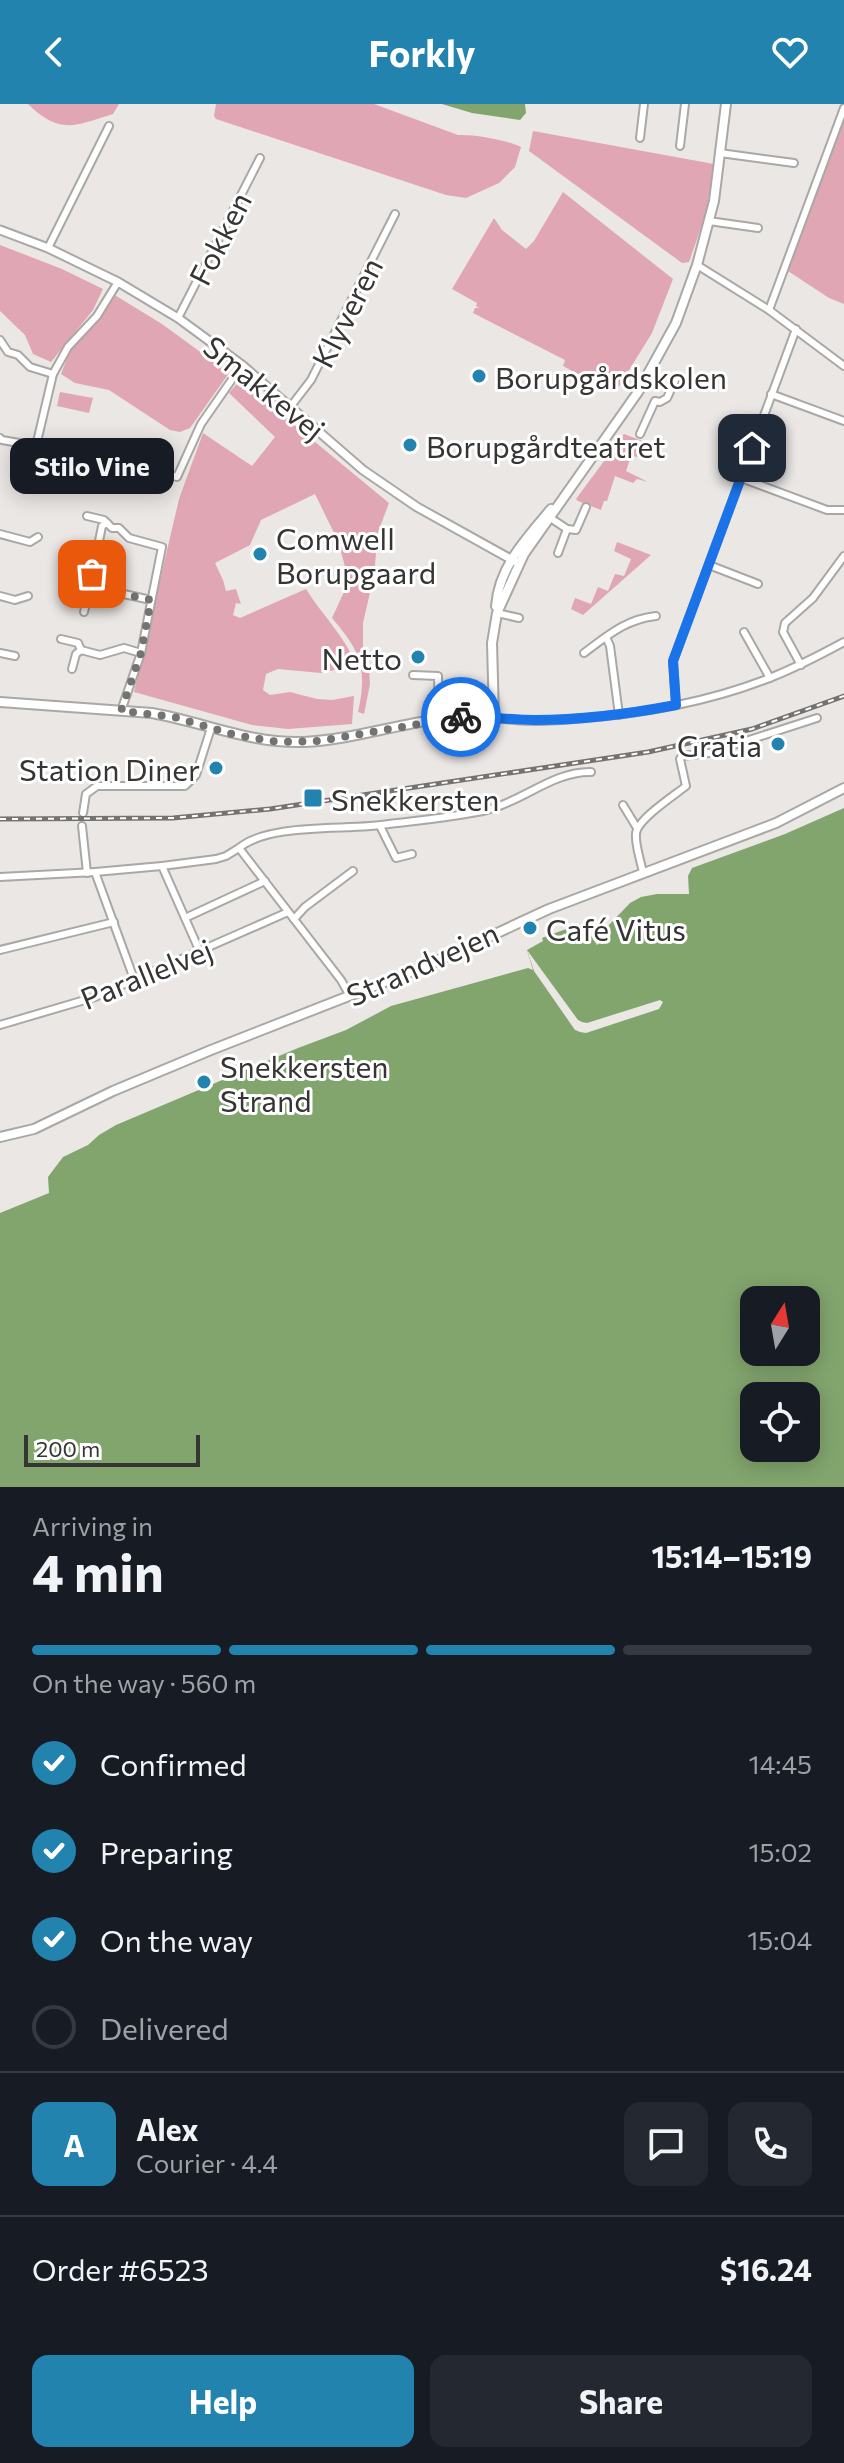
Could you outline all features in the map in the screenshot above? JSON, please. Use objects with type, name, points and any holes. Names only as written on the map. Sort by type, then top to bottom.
[{"type":"main road","points":[[0,702],[174,717],[256,739],[301,742],[439,719],[494,717],[492,643],[498,593],[515,562],[638,392],[676,323],[709,221],[726,104]]},
{"type":"main road","name":"Strandvejen","points":[[0,1137],[34,1129],[113,1091],[211,1050],[428,965],[539,913],[776,823],[844,788]]},
{"type":"street","points":[[640,138],[644,104]]},
{"type":"street","points":[[680,146],[685,104]]},
{"type":"street","points":[[769,310],[844,108]]},
{"type":"street","points":[[48,248],[109,126]]},
{"type":"street","points":[[720,153],[794,163]]},
{"type":"street","name":"Fokken","points":[[178,318],[260,158]]},
{"type":"street","name":"Klyveren","points":[[291,406],[311,380],[395,214]]},
{"type":"street","points":[[709,221],[758,228]]},
{"type":"street","name":"Smakkevej","points":[[0,230],[48,248],[118,282],[178,318],[242,365],[363,470],[398,494],[515,562]]},
{"type":"street","points":[[697,265],[769,310],[844,366]]},
{"type":"street","points":[[0,438],[36,446],[53,374],[68,347],[97,316],[118,282]]},
{"type":"street","points":[[676,705],[673,661],[796,329]]},
{"type":"street","points":[[0,340],[8,352],[18,355],[30,367],[53,374]]},
{"type":"street","points":[[100,446],[116,449],[131,462],[145,464],[153,471],[177,477],[201,424],[242,365]]},
{"type":"street","points":[[638,392],[660,402],[667,398],[677,376]]},
{"type":"street","points":[[771,394],[844,421]]},
{"type":"street","points":[[640,434],[655,401]]},
{"type":"street","points":[[741,478],[827,510],[844,510]]},
{"type":"street","points":[[548,517],[567,529],[576,530],[586,507]]},
{"type":"street","points":[[87,516],[104,520],[129,538],[162,547],[141,653],[121,711]]},
{"type":"street","points":[[98,546],[102,526],[107,523]]},
{"type":"street","points":[[558,553],[567,529]]},
{"type":"street","points":[[0,534],[30,542],[38,537]]},
{"type":"street","points":[[801,665],[783,632],[785,623],[813,598],[844,556]]},
{"type":"street","points":[[709,565],[758,584]]},
{"type":"street","points":[[75,571],[94,577],[84,612]]},
{"type":"street","points":[[92,587],[151,600]]},
{"type":"street","points":[[0,596],[15,600],[28,596]]},
{"type":"street","points":[[497,613],[519,618]]},
{"type":"street","points":[[584,653],[631,621],[656,616]]},
{"type":"street","points":[[744,632],[770,678]]},
{"type":"street","points":[[606,637],[610,646],[619,715]]},
{"type":"street","points":[[61,639],[78,643],[81,650]]},
{"type":"street","points":[[494,717],[537,720],[619,715],[676,705],[770,678],[844,642]]},
{"type":"street","points":[[81,650],[100,655],[124,648],[141,653]]},
{"type":"street","points":[[72,669],[76,654],[81,650]]},
{"type":"street","points":[[0,653],[15,656]]},
{"type":"street","points":[[413,675],[438,676],[439,719]]},
{"type":"street","points":[[643,873],[637,828],[686,786],[682,756],[709,753],[817,718]]},
{"type":"street","points":[[83,813],[86,794],[97,786],[185,786],[196,775],[211,728]]},
{"type":"street","points":[[0,877],[91,873],[216,859],[255,837],[328,827],[380,826],[490,809],[572,773],[591,772]]},
{"type":"street","points":[[623,805],[637,828]]},
{"type":"street","points":[[82,826],[82,843],[91,873],[114,922],[134,979]]},
{"type":"street","points":[[380,826],[396,858],[412,854]]},
{"type":"street","points":[[239,848],[350,996]]},
{"type":"street","points":[[162,866],[200,952]]},
{"type":"street","points":[[294,919],[353,871]]},
{"type":"street","points":[[185,918],[265,881]]},
{"type":"street","name":"Parallelvej","points":[[0,1025],[95,997],[288,912]]},
{"type":"street","points":[[0,950],[114,922]]},
{"type":"shaded area","points":[[28,104],[119,104],[113,114],[68,125],[49,120]]},
{"type":"shaded area","points":[[216,104],[374,104],[458,135],[490,138],[521,147],[515,167],[499,183],[466,198],[446,195],[216,119]]},
{"type":"shaded area","points":[[442,104],[525,104],[526,113],[520,120],[472,113]]},
{"type":"shaded area","points":[[844,115],[844,304],[829,298],[788,271]]},
{"type":"shaded area","points":[[533,131],[714,164],[706,213],[689,262],[682,263],[529,151]]},
{"type":"shaded area","points":[[563,192],[673,279],[652,333],[618,388],[598,377],[595,383],[563,366],[565,360],[473,313],[475,308],[479,308],[477,303],[452,289],[494,218],[502,230],[526,249]]},
{"type":"shaded area","points":[[0,245],[103,289],[93,310],[51,362],[33,354],[25,335],[0,311]]},
{"type":"shaded area","points":[[113,294],[162,324],[229,373],[190,428],[180,432],[170,430],[109,390],[75,383],[61,374],[71,348],[100,316]]},
{"type":"shaded area","points":[[240,380],[389,503],[378,532],[374,575],[363,623],[363,646],[370,684],[364,714],[358,712],[362,683],[359,660],[349,640],[332,618],[349,581],[338,541],[315,494],[261,520],[250,545],[215,563],[226,591],[236,589],[241,604],[236,603],[233,615],[240,618],[306,589],[340,635],[356,665],[321,673],[278,669],[266,674],[263,690],[270,695],[290,692],[332,700],[354,696],[352,724],[288,729],[252,725],[134,692],[179,499],[203,433],[252,466],[275,437],[229,393]]},
{"type":"shaded area","points":[[60,392],[93,398],[89,413],[57,406]]},
{"type":"shaded area","points":[[624,434],[645,442],[639,457],[631,456],[626,471],[648,482],[637,479],[633,483],[615,476],[601,510],[578,501],[576,499]]},
{"type":"shaded area","points":[[617,542],[651,555],[583,615],[571,609],[575,598],[591,604],[598,587],[608,591],[615,574],[624,576],[631,559],[614,551]]},
{"type":"shaded area","points":[[844,808],[844,1487],[0,1487],[0,1213],[49,1193],[48,1177],[63,1157],[88,1145],[116,1125],[346,1030],[391,1006],[528,968],[533,970],[527,950],[547,936],[583,923],[597,945],[609,935],[608,926],[630,903],[657,894],[689,894],[688,876],[692,868],[785,834]]},
{"type":"pier","points":[[527,950],[582,1022],[660,1000],[663,1002],[659,1009],[586,1033],[580,1032],[575,1030],[534,971]]},
{"type":"railway","points":[[0,819],[173,818],[270,809],[648,752],[752,729],[844,696]]},
{"type":"way so far","points":[[92,574],[92,587],[151,600],[141,653],[121,711],[174,717],[235,735],[279,742],[319,741],[461,717]]},
{"type":"place","name":"Borupgårdskolen","points":[[479,376]]},
{"type":"place","name":"Borupgårdteatret","points":[[410,445]]},
{"type":"place","name":"Comwell Borupgaard","points":[[260,554]]},
{"type":"place","name":"Stilo Vine","points":[[92,574]]},
{"type":"place","name":"Netto","points":[[418,657]]},
{"type":"place","name":"Gratia","points":[[778,744]]},
{"type":"place","name":"Station Diner","points":[[216,768]]},
{"type":"place","name":"Snekkersten","points":[[313,798]]},
{"type":"place","name":"Café Vitus","points":[[530,928]]},
{"type":"place","name":"Snekkersten Strand","points":[[204,1082]]},
{"type":"route","points":[[461,717],[515,720],[607,717],[676,705],[673,661],[752,448]]}]
